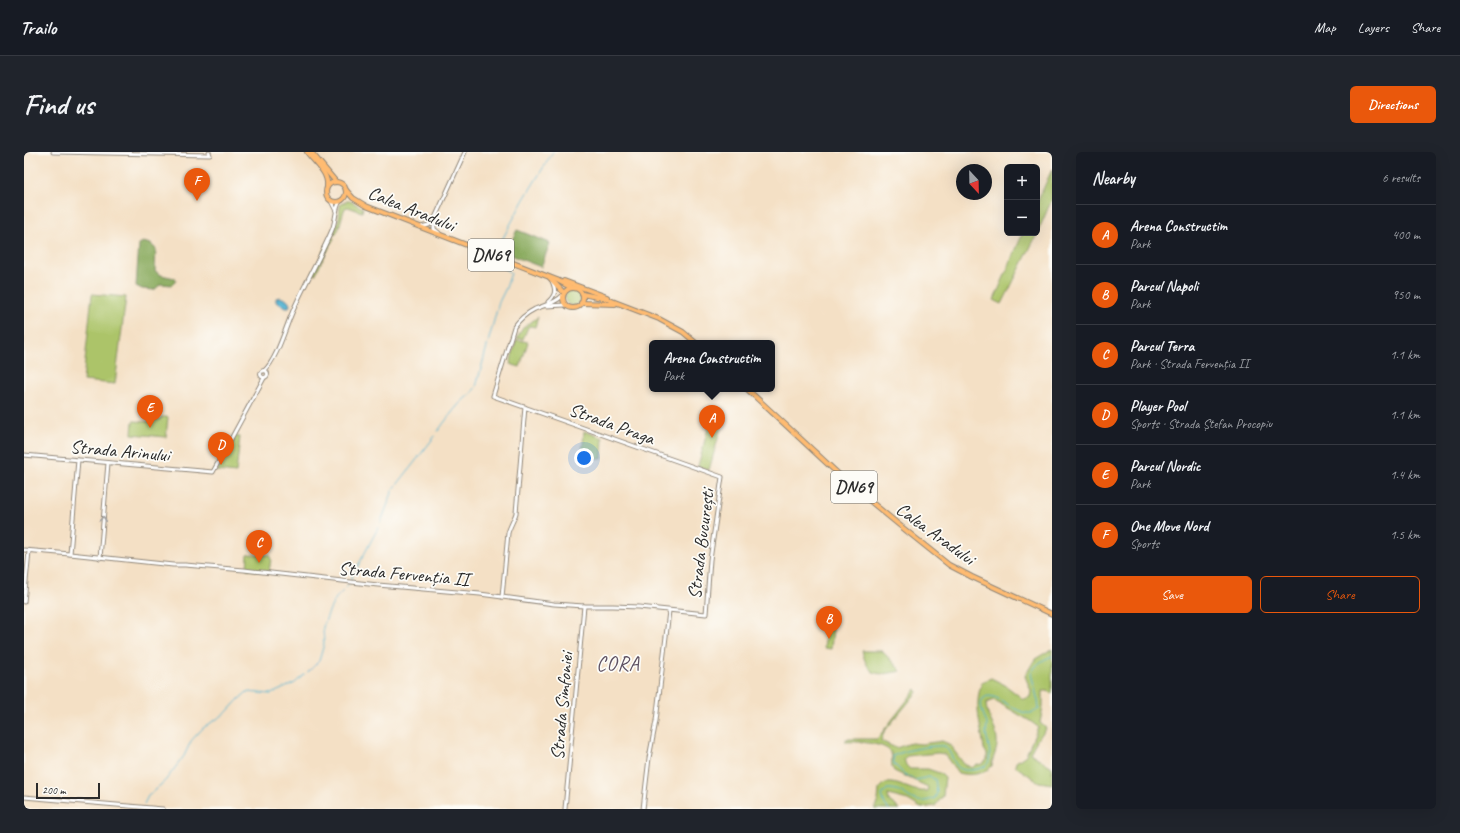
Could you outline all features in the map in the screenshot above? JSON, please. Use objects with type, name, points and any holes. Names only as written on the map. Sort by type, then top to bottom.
[{"type":"main road","points":[[307,152],[324,174],[328,182],[326,194],[330,200],[334,202],[341,200],[345,195],[346,190]]},
{"type":"main road","name":"DN69","points":[[311,152],[336,182],[342,185],[346,190]]},
{"type":"main road","points":[[327,188],[336,182]]},
{"type":"main road","name":"Calea Aradului","points":[[346,190],[353,198],[366,206],[557,280],[572,288]]},
{"type":"main road","name":"Calea Aradului","points":[[341,200],[353,198]]},
{"type":"main road","name":"DN69","points":[[550,278],[555,278],[599,294],[614,300],[619,304]]},
{"type":"main road","name":"Calea Aradului","points":[[550,278],[564,294]]},
{"type":"main road","points":[[565,304],[563,300],[564,294],[572,288]]},
{"type":"main road","name":"DN69","points":[[572,288],[579,290],[582,294],[607,299],[666,322],[683,332],[692,340]]},
{"type":"main road","points":[[581,303],[582,294]]},
{"type":"main road","name":"DN69","points":[[565,304],[570,308],[575,308],[581,303],[602,302],[619,304]]},
{"type":"main road","name":"Calea Aradului","points":[[749,392],[864,496],[949,565],[1052,614]]},
{"type":"street","points":[[53,152],[109,154],[210,153]]},
{"type":"street","points":[[418,227],[429,226],[434,220],[465,152]]},
{"type":"street","points":[[330,200],[337,213]]},
{"type":"street","points":[[266,371],[261,372],[263,377],[267,376],[266,371],[296,303],[330,235],[341,200]]},
{"type":"street","points":[[434,220],[434,229],[442,236]]},
{"type":"street","points":[[544,306],[555,293],[555,288],[550,278]]},
{"type":"street","points":[[544,306],[559,299],[564,294]]},
{"type":"street","points":[[544,306],[565,304]]},
{"type":"street","name":"Strada Praga","points":[[544,306],[526,315],[514,327],[493,396],[722,477]]},
{"type":"street","name":"Strada Arinului","points":[[24,455],[214,472],[263,377]]},
{"type":"street","points":[[502,597],[508,533],[516,513],[525,407]]},
{"type":"street","points":[[70,554],[78,460]]},
{"type":"street","points":[[100,558],[108,463]]},
{"type":"street","name":"Strada București","points":[[706,614],[710,560],[722,477]]},
{"type":"street","name":"Strada Fervenția II","points":[[24,550],[173,565],[244,570],[584,606],[613,606],[706,614]]},
{"type":"street","points":[[24,602],[29,550]]},
{"type":"street","name":"Strada Simfoniei","points":[[565,809],[584,606]]},
{"type":"street","points":[[643,809],[649,758],[656,722],[669,611]]},
{"type":"street","points":[[24,797],[163,809]]},
{"type":"green space","points":[[1052,169],[1052,199],[1040,227],[1040,200],[1040,196]]},
{"type":"green space","points":[[346,201],[350,201],[363,208],[362,212],[348,207],[345,208],[339,228],[335,235],[333,234],[339,218],[340,205]]},
{"type":"green space","points":[[517,230],[550,243],[541,267],[505,253]]},
{"type":"green space","points":[[1022,236],[1036,236],[1002,304],[994,300]]},
{"type":"green space","points":[[331,237],[334,238],[315,275],[313,273]]},
{"type":"green space","points":[[143,242],[151,244],[156,249],[155,271],[161,275],[175,278],[176,281],[172,285],[161,284],[154,290],[142,289],[136,286],[139,244]]},
{"type":"green space","points":[[573,290],[579,292],[581,298],[579,304],[573,306],[567,304],[565,298],[567,292]]},
{"type":"green space","points":[[92,294],[126,297],[115,384],[83,381]]},
{"type":"green space","points":[[538,317],[535,327],[528,327],[523,339],[517,338],[523,328]]},
{"type":"green space","points":[[516,341],[528,342],[520,367],[510,364]]},
{"type":"green space","points":[[713,410],[725,414],[709,470],[698,466]]},
{"type":"green space","points":[[161,417],[168,417],[166,437],[132,434],[133,421],[151,422],[154,419],[161,419]]},
{"type":"green space","points":[[584,431],[603,438],[602,459],[582,457]]},
{"type":"green space","points":[[235,436],[240,437],[236,473],[217,471],[227,452],[230,453],[231,442],[234,442]]},
{"type":"green space","points":[[248,554],[269,555],[271,559],[269,572],[247,569]]},
{"type":"green space","points":[[833,629],[831,649],[824,648],[826,630]]},
{"type":"green space","points":[[1052,649],[1052,694],[1047,691],[1043,691],[1043,706],[1040,723],[1046,728],[1038,738],[1030,753],[1052,767],[1052,784],[1039,782],[1015,766],[1016,762],[1026,755],[1038,727],[994,700],[986,703],[986,708],[997,736],[997,748],[992,766],[989,769],[976,774],[962,774],[958,773],[944,754],[938,753],[907,756],[904,759],[906,765],[910,769],[928,769],[942,774],[945,777],[943,796],[935,806],[921,808],[908,800],[888,795],[889,801],[900,809],[874,809],[878,801],[879,789],[885,783],[896,784],[922,791],[927,791],[928,787],[894,771],[892,767],[891,753],[884,747],[870,743],[846,742],[846,739],[877,739],[916,689],[917,692],[884,732],[881,741],[896,748],[911,743],[922,744],[942,741],[949,744],[964,764],[972,768],[975,765],[982,764],[987,760],[987,754],[984,749],[978,716],[979,691],[982,682],[991,678],[1005,685],[1023,699],[1030,697],[1031,691],[1025,676],[1035,659]]},
{"type":"green space","points":[[862,651],[882,651],[901,671],[881,674],[872,671],[865,660]]},
{"type":"water","points":[[280,297],[287,300],[290,305],[289,307],[285,307],[276,302],[276,298]]},
{"type":"waterway","points":[[496,251],[524,199],[553,152]]},
{"type":"waterway","points":[[438,431],[457,406],[471,394],[476,387],[499,302],[511,273],[502,267],[491,264],[492,259]]},
{"type":"waterway","points":[[381,522],[393,490],[435,436]]},
{"type":"waterway","points":[[351,579],[378,528]]},
{"type":"waterway","points":[[308,672],[319,661],[324,644],[323,627],[330,609],[336,598],[349,584]]},
{"type":"waterway","points":[[889,809],[885,805],[882,795],[887,789],[895,790],[919,801],[926,801],[935,798],[937,793],[935,779],[929,777],[916,780],[904,774],[894,764],[893,756],[918,748],[945,746],[960,768],[970,770],[984,767],[988,764],[990,754],[986,733],[987,724],[981,707],[982,700],[989,696],[996,698],[1018,710],[1026,713],[1033,713],[1039,708],[1031,674],[1037,665],[1052,656]]},
{"type":"waterway","points":[[144,804],[148,796],[165,781],[184,756],[191,741],[203,728],[226,713],[247,692],[271,694],[295,683],[304,675]]},
{"type":"place","name":"One Move Nord","points":[[197,201]]},
{"type":"place","name":"Parcul Nordic","points":[[150,428]]},
{"type":"place","name":"Arena Constructim","points":[[712,438]]},
{"type":"place","name":"Player Pool","points":[[221,465]]},
{"type":"place","name":"Parcul Terra","points":[[259,563]]},
{"type":"place","name":"Parcul Napoli","points":[[829,639]]},
{"type":"district","name":"CORA","points":[[618,663]]}]
